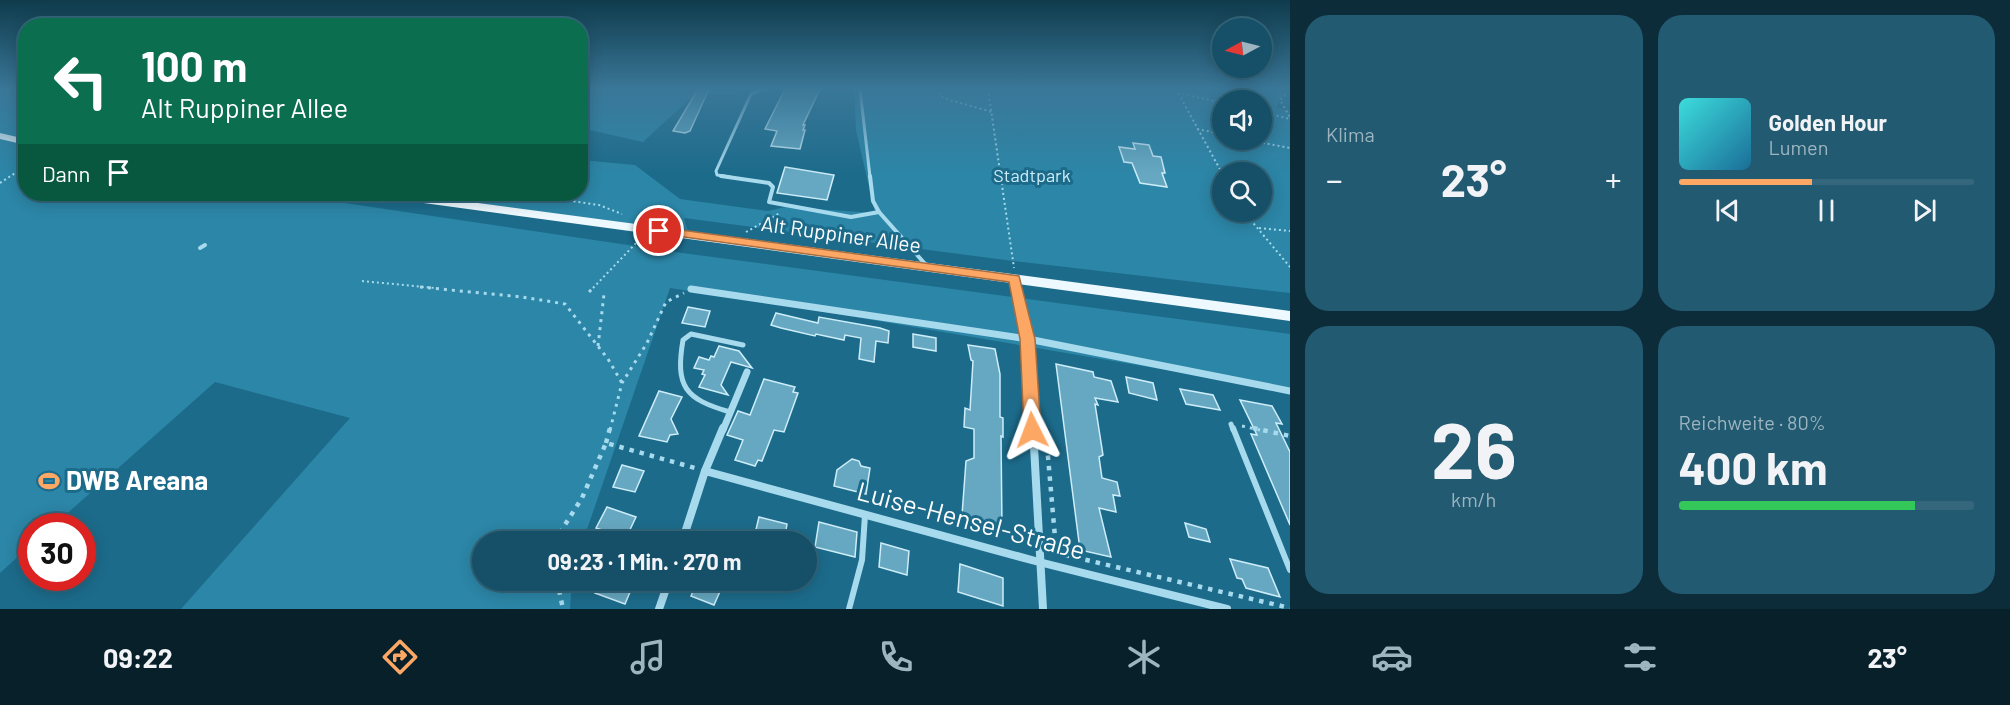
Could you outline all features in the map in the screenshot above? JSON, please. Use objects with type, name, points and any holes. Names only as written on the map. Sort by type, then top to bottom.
[{"type":"main road","points":[[0,136],[18,140]]},
{"type":"main road","name":"Alt Ruppiner Allee","points":[[439,201],[1290,316]]},
{"type":"street","points":[[1015,279],[1028,339],[1043,609]]},
{"type":"street","points":[[691,289],[1028,339],[1290,391]]},
{"type":"street","points":[[686,531],[705,471],[747,372]]},
{"type":"street","name":"Luise-Hensel-Straße","points":[[705,471],[1039,562],[1227,609]]},
{"type":"street","points":[[659,609],[665,591]]},
{"type":"lane","name":"Alt Ruppiner Allee","points":[[741,117],[716,171],[717,175],[769,183],[773,187],[769,202],[851,217],[879,213]]},
{"type":"lane","points":[[863,117],[873,201],[879,213],[928,267]]},
{"type":"lane","points":[[730,412],[695,400],[688,394],[680,380],[680,356],[683,340],[691,334],[742,345]]},
{"type":"lane","points":[[1231,424],[1290,570]]},
{"type":"lane","points":[[849,609],[862,560],[866,515]]},
{"type":"path","points":[[993,117],[1015,279]]},
{"type":"path","points":[[1191,117],[1216,162]]},
{"type":"path","points":[[1197,129],[1212,132]]},
{"type":"path","points":[[1272,145],[1290,148]]},
{"type":"path","points":[[0,183],[18,171]]},
{"type":"path","points":[[572,201],[599,205],[624,214]]},
{"type":"path","points":[[740,232],[748,231],[794,205]]},
{"type":"path","points":[[1253,222],[1290,267]]},
{"type":"path","points":[[1257,227],[1290,231]]},
{"type":"path","points":[[589,292],[640,238]]},
{"type":"path","points":[[362,281],[522,297],[565,304],[598,346],[622,383]]},
{"type":"path","points":[[561,531],[582,498],[606,443],[622,383],[647,343],[666,302],[691,289]]},
{"type":"path","points":[[598,346],[604,294]]},
{"type":"path","points":[[1234,432],[1241,426],[1290,436]]},
{"type":"path","points":[[1046,433],[1056,549],[1061,554],[1290,608]]},
{"type":"path","points":[[606,443],[705,471]]},
{"type":"path","points":[[559,591],[563,609]]},
{"type":"green space","points":[[0,117],[18,117],[18,201],[331,201],[675,252],[1290,334],[1290,391],[670,288],[586,531],[472,531],[472,591],[571,591],[570,609],[181,609],[350,418],[215,382],[68,513],[18,513],[18,557],[0,573]]},
{"type":"green space","points":[[588,117],[670,117],[643,142],[588,130]]},
{"type":"green space","name":"Stadtpark","points":[[855,117],[1212,117],[1212,150],[1272,150],[1272,117],[1290,117],[1290,293],[1013,261],[684,218],[689,234],[461,201],[588,201],[588,161],[635,165],[680,199],[768,211],[785,207],[875,213],[856,130]]},
{"type":"building","points":[[681,117],[696,117],[690,131],[685,133],[673,131]]},
{"type":"building","points":[[771,117],[807,117],[803,125],[805,125],[803,130],[805,130],[800,149],[771,146],[777,131],[765,129]]},
{"type":"building","points":[[1133,143],[1149,145],[1153,156],[1161,157],[1165,173],[1162,173],[1167,187],[1140,183],[1132,163],[1124,162],[1119,147],[1135,149]]},
{"type":"building","points":[[785,167],[834,175],[827,200],[777,193]]},
{"type":"building","points":[[688,307],[710,311],[705,327],[682,323]]},
{"type":"building","points":[[776,313],[818,323],[819,317],[880,328],[889,331],[888,343],[876,341],[874,362],[859,359],[861,338],[845,335],[844,340],[816,334],[815,336],[771,325]]},
{"type":"building","points":[[913,334],[936,338],[936,351],[913,347]]},
{"type":"building","points":[[968,345],[995,349],[1000,374],[1000,417],[1003,418],[1003,437],[1001,436],[1002,527],[962,515],[966,461],[974,458],[974,429],[964,427],[965,408],[970,410],[973,361]]},
{"type":"building","points":[[719,346],[739,351],[752,368],[731,362],[721,385],[728,395],[699,387],[705,375],[702,374],[704,370],[694,368],[699,357],[709,360],[711,356],[714,357]]},
{"type":"building","points":[[1056,364],[1093,372],[1094,377],[1111,381],[1118,402],[1095,398],[1098,405],[1095,404],[1103,455],[1099,457],[1102,478],[1117,482],[1120,496],[1113,495],[1116,512],[1099,508],[1111,557],[1080,550]]},
{"type":"building","points":[[1126,377],[1153,383],[1157,400],[1129,393]]},
{"type":"building","points":[[764,379],[795,387],[793,392],[798,393],[784,432],[774,430],[762,461],[758,460],[755,466],[735,460],[743,440],[727,435],[738,411],[750,415]]},
{"type":"building","points":[[1180,389],[1213,395],[1220,410],[1186,404]]},
{"type":"building","points":[[659,391],[682,397],[671,419],[678,434],[670,435],[667,442],[639,436]]},
{"type":"building","points":[[1240,400],[1272,406],[1282,424],[1276,423],[1290,452],[1290,525],[1251,434],[1257,435]]},
{"type":"building","points":[[852,459],[859,461],[861,466],[870,468],[866,494],[834,486],[837,470]]},
{"type":"building","points":[[622,465],[644,471],[635,492],[613,487]]},
{"type":"building","points":[[607,507],[636,517],[629,531],[605,531],[596,528]]},
{"type":"building","points":[[759,517],[787,524],[786,531],[756,531]]},
{"type":"building","points":[[819,522],[857,532],[855,557],[817,548]]},
{"type":"building","points":[[1185,523],[1206,529],[1210,542],[1189,537]]},
{"type":"building","points":[[881,543],[909,551],[907,575],[879,567]]},
{"type":"building","points":[[1230,559],[1268,568],[1280,597],[1246,588],[1242,579],[1237,578]]},
{"type":"building","points":[[960,564],[1003,578],[1003,606],[958,592]]},
{"type":"building","points":[[596,591],[630,591],[625,604],[595,593]]},
{"type":"building","points":[[693,591],[720,591],[714,605],[691,596]]},
{"type":"place","name":"DWB Areana","points":[[49,481]]},
{"type":"route","points":[[659,231],[1015,279],[1028,339],[1032,430]]}]
